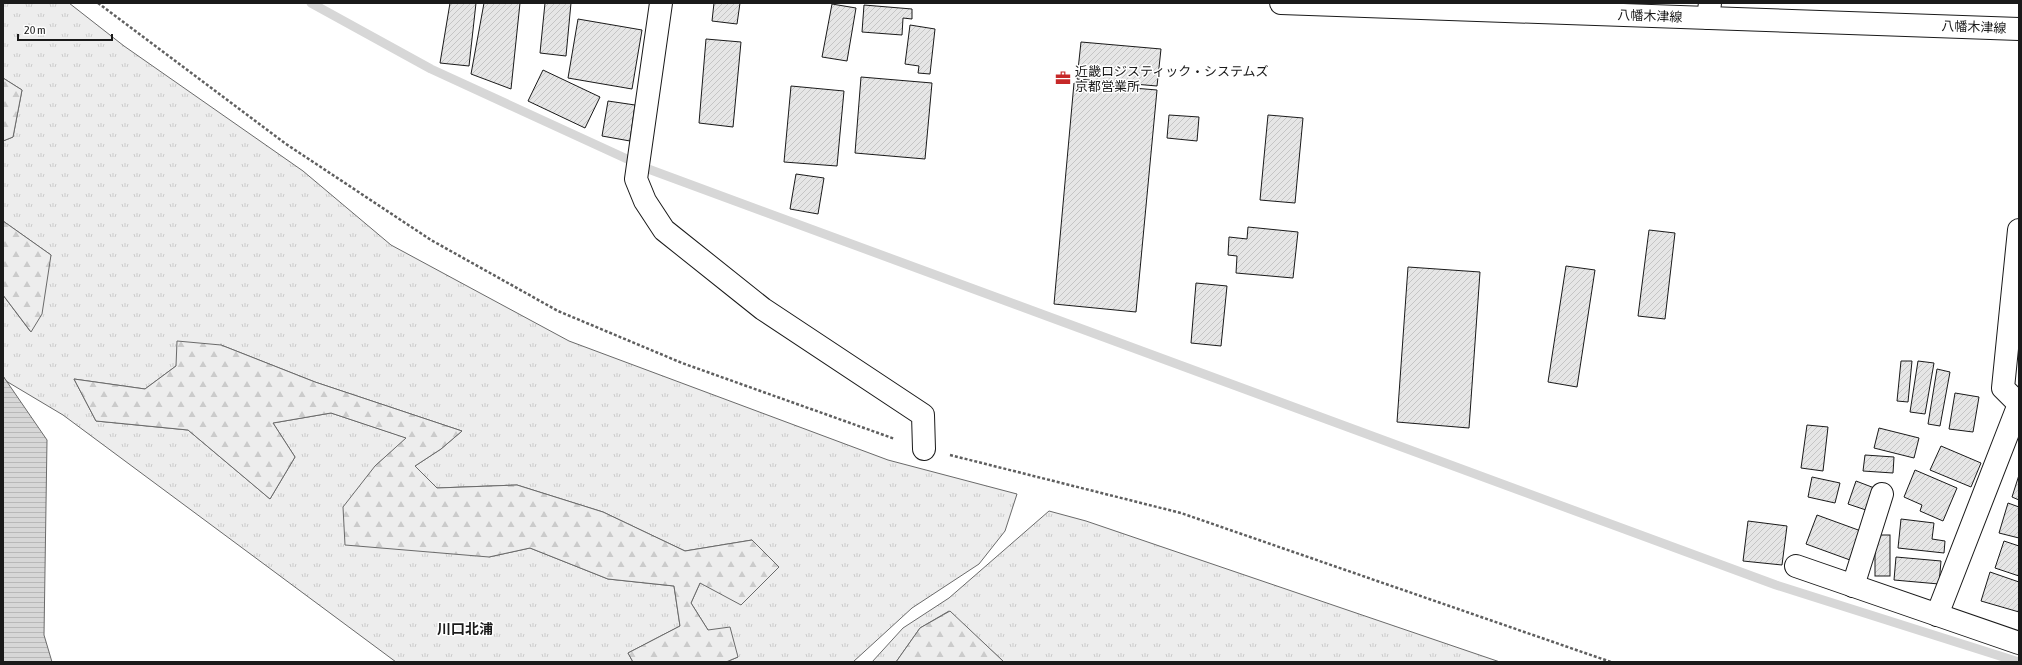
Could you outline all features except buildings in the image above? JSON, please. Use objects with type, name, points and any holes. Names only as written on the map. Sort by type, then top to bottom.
[{"type":"street","points":[[661,3],[636,179],[645,201],[664,230],[762,309],[923,414],[924,449]]},
{"type":"street","name":"八幡木津線","points":[[1281,3],[1709,10],[2019,29]]},
{"type":"street","points":[[1937,615],[2019,404],[2003,388],[2019,230]]},
{"type":"street","points":[[1853,586],[1882,494]]},
{"type":"street","points":[[1796,566],[2019,643]]},
{"type":"green space","points":[[3,3],[69,3],[124,46],[303,171],[391,245],[569,341],[888,460],[1017,494],[1005,531],[979,564],[912,608],[853,662],[726,662],[738,657],[708,630],[691,603],[700,583],[752,540],[685,551],[603,512],[517,485],[437,488],[415,466],[441,449],[462,431],[315,382],[221,345],[176,366],[145,389],[74,379],[96,421],[188,430],[270,499],[295,457],[273,423],[331,413],[407,438],[375,466],[489,557],[530,548],[608,579],[674,586],[680,626],[628,653],[633,662],[396,662],[63,415],[6,381],[3,376],[3,295],[30,331],[51,255],[3,221],[3,141],[13,137],[22,90],[3,78]]},
{"type":"green space","points":[[3,78],[22,90],[13,137],[3,141]]},
{"type":"green space","points":[[3,221],[51,255],[42,314],[31,332],[3,295]]},
{"type":"green space","points":[[177,341],[221,345],[315,382],[462,431],[441,449],[415,466],[437,488],[517,485],[603,512],[685,551],[752,540],[779,567],[741,605],[700,583],[691,603],[708,630],[730,627],[738,657],[726,662],[633,662],[628,653],[680,626],[674,586],[608,579],[530,548],[489,557],[345,545],[343,507],[375,466],[406,438],[331,413],[273,423],[295,457],[270,499],[188,430],[96,421],[74,379],[145,389],[176,366]]},
{"type":"green space","points":[[1049,511],[1086,521],[1500,662],[1004,662],[949,611],[920,628],[896,662],[872,662],[903,628],[949,598]]},
{"type":"green space","points":[[950,611],[1004,662],[896,662],[920,628]]},
{"type":"shaded area","points":[[3,376],[47,440],[44,635],[52,662],[3,662]]},
{"type":"waterway","points":[[311,3],[431,69],[651,170],[1776,585],[2019,662]]},
{"type":"place","name":"近畿ロジスティック・システムズ 京都営業所","points":[[1063,78]]},
{"type":"district","name":"川口北浦","points":[[465,629]]}]
